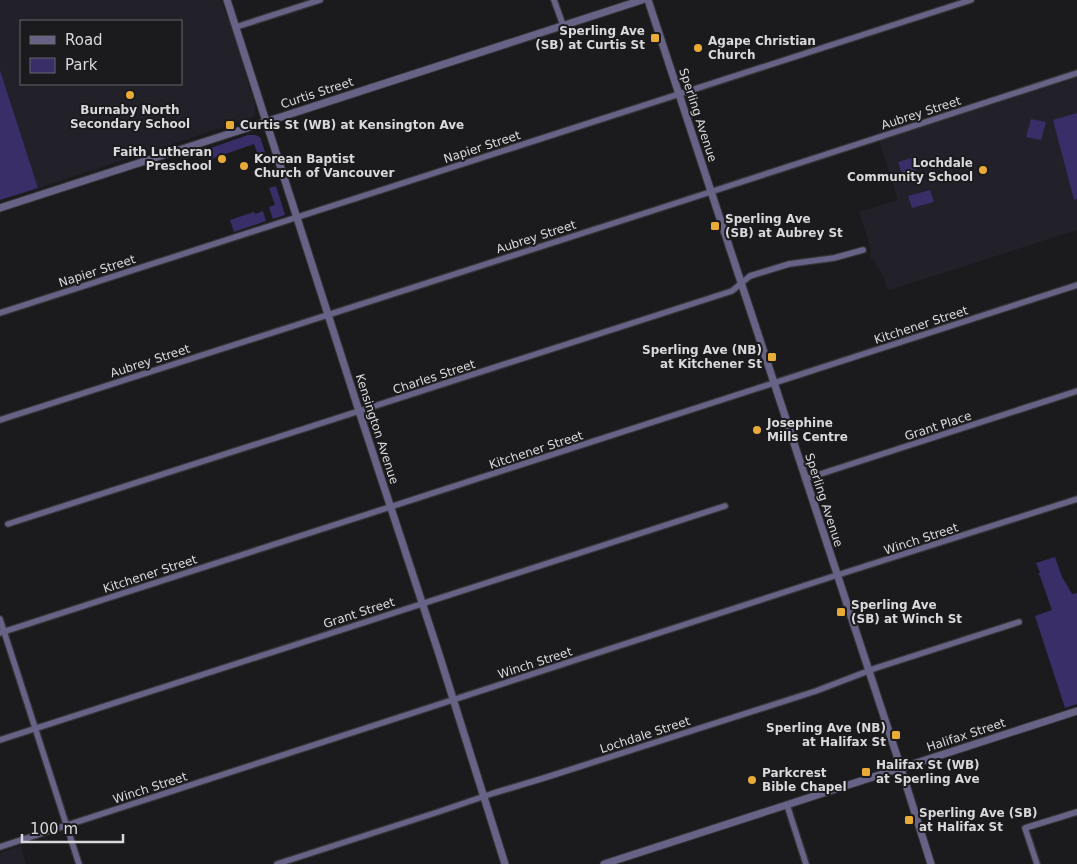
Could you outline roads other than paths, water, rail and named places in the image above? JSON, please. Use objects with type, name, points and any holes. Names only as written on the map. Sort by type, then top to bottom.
[{"type":"street","name":"Kensington Avenue","points":[[227,0],[505,864]]},
{"type":"street","points":[[236,27],[320,0]]},
{"type":"street","points":[[554,0],[563,25]]},
{"type":"street","name":"Curtis Street","points":[[0,208],[642,0]]},
{"type":"street","name":"Sperling Avenue","points":[[648,0],[931,864]]},
{"type":"street","name":"Napier Street","points":[[0,313],[970,0]]},
{"type":"street","name":"Aubrey Street","points":[[0,420],[1077,73]]},
{"type":"street","name":"Charles Street","points":[[8,524],[732,291],[750,276],[789,264],[820,260],[863,250]]},
{"type":"street","name":"Kitchener Street","points":[[2,632],[1077,285]]},
{"type":"street","name":"Grant Place","points":[[805,479],[1077,391]]},
{"type":"street","name":"Winch Street","points":[[0,847],[1077,499]]},
{"type":"street","name":"Grant Street","points":[[0,740],[725,506]]},
{"type":"street","points":[[0,619],[2,632],[79,864]]},
{"type":"street","name":"Lochdale Street","points":[[277,864],[804,695],[868,671],[1019,622]]},
{"type":"street","name":"Halifax Street","points":[[604,864],[1077,711]]},
{"type":"street","points":[[788,805],[806,864]]},
{"type":"street","points":[[1037,864],[1025,828],[1077,812]]},
{"type":"place","name":"Sperling Ave (SB) at Curtis St","points":[[655,38]]},
{"type":"place","name":"Agape Christian Church","points":[[698,48]]},
{"type":"place","name":"Burnaby North Secondary School","points":[[130,95]]},
{"type":"place","name":"Curtis St (WB) at Kensington Ave","points":[[230,125]]},
{"type":"place","name":"Faith Lutheran Preschool","points":[[222,159]]},
{"type":"place","name":"Korean Baptist Church of Vancouver","points":[[244,166]]},
{"type":"place","name":"Lochdale Community School","points":[[983,170]]},
{"type":"place","name":"Sperling Ave (SB) at Aubrey St","points":[[715,226]]},
{"type":"place","name":"Sperling Ave (NB) at Kitchener St","points":[[772,357]]},
{"type":"place","name":"Josephine Mills Centre","points":[[757,430]]},
{"type":"place","name":"Sperling Ave (SB) at Winch St","points":[[841,612]]},
{"type":"place","name":"Sperling Ave (NB) at Halifax St","points":[[896,735]]},
{"type":"place","name":"Halifax St (WB) at Sperling Ave","points":[[866,772]]},
{"type":"place","name":"Parkcrest Bible Chapel","points":[[752,780]]},
{"type":"place","name":"Sperling Ave (SB) at Halifax St","points":[[909,820]]}]
